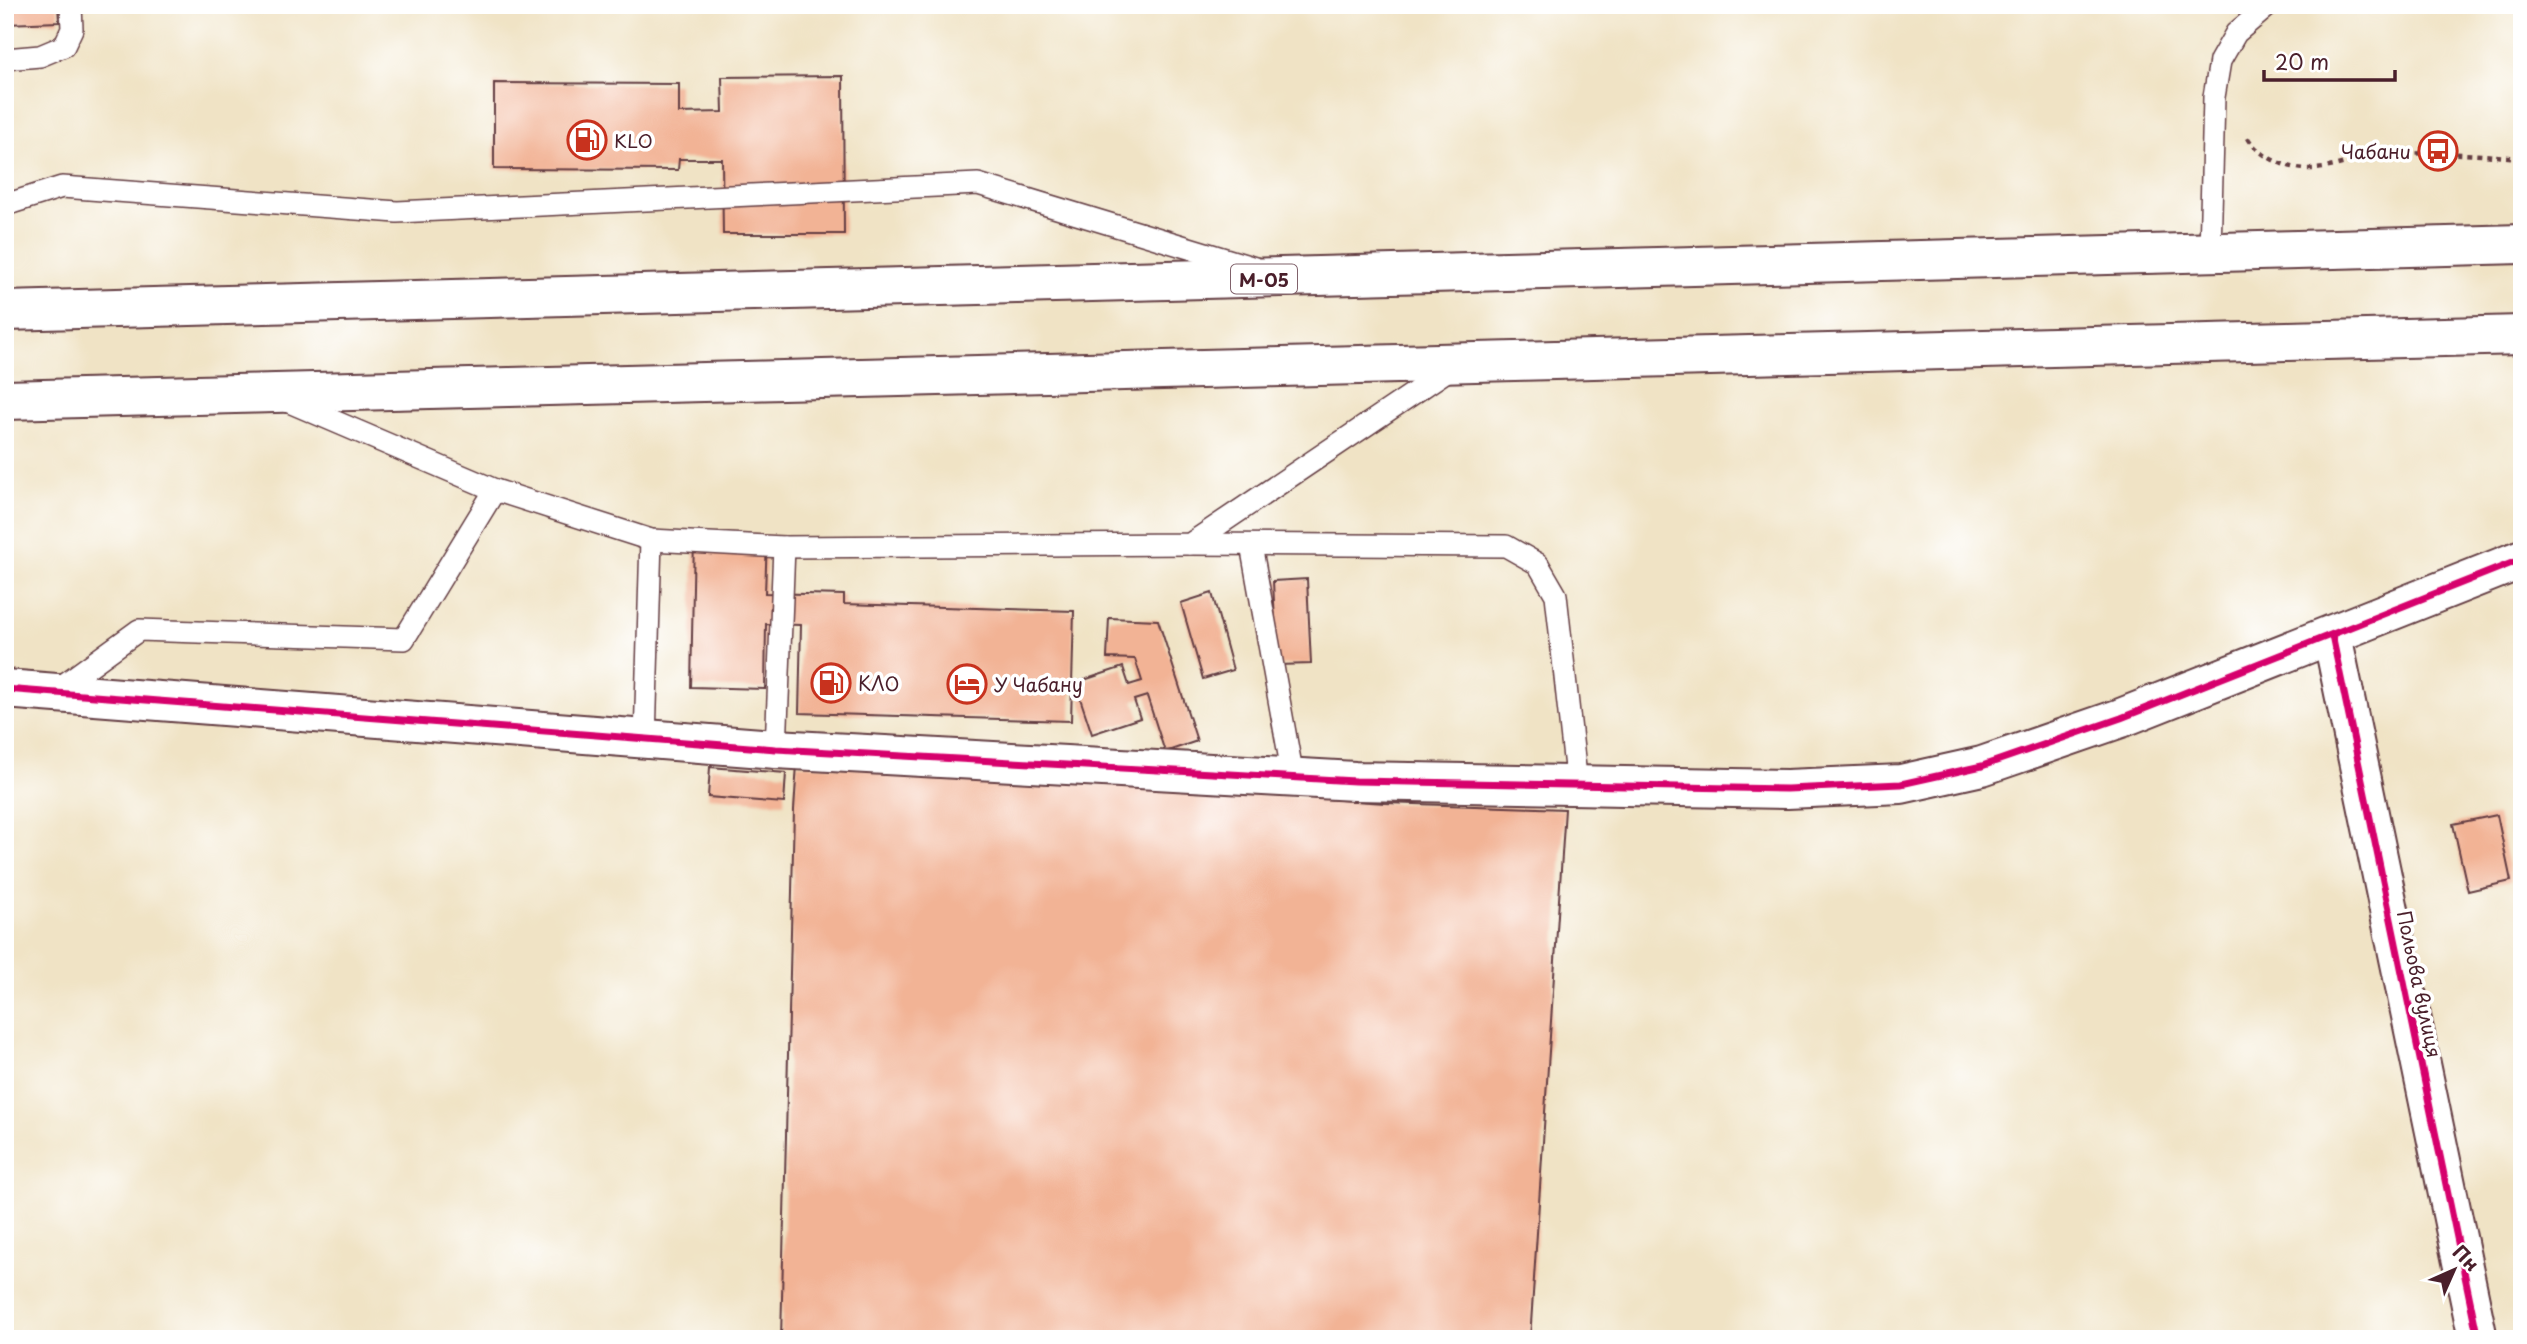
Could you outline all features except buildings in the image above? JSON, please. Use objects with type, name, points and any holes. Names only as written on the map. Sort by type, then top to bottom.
[{"type":"main road","name":"М-05","points":[[5,312],[2522,244]]},
{"type":"main road","points":[[5,400],[2522,335]]},
{"type":"main road","points":[[5,689],[776,749],[1293,777],[1577,786],[1787,789],[1901,784],[1982,766],[2122,718],[2522,559]]},
{"type":"main road","name":"Польова вулиця","points":[[2332,635],[2478,1339]]},
{"type":"lane","points":[[5,59],[40,56],[64,46],[72,29],[71,5]]},
{"type":"lane","points":[[2210,252],[2214,97],[2220,61],[2236,33],[2269,5]]},
{"type":"lane","points":[[5,205],[62,187],[397,212],[978,184],[1291,278]]},
{"type":"lane","points":[[1190,544],[1459,362]]},
{"type":"lane","points":[[268,393],[495,490],[652,540],[784,547],[1190,544],[1506,546],[1538,564],[1556,594],[1577,786]]},
{"type":"lane","points":[[54,692],[138,630],[404,639],[495,490]]},
{"type":"lane","points":[[645,739],[652,540]]},
{"type":"lane","points":[[1251,545],[1293,777]]},
{"type":"lane","points":[[776,749],[784,547]]},
{"type":"path","points":[[2243,128],[2254,148],[2283,164],[2308,170],[2369,157],[2438,151],[2522,158]]},
{"type":"cycle path","points":[[5,689],[776,749],[1355,781],[1787,789],[1901,784],[1982,766],[2121,718],[2522,559]]},
{"type":"cycle path","points":[[2332,635],[2478,1339]]},
{"type":"place","name":"KLO","points":[[587,140]]},
{"type":"place","name":"Чабани","points":[[2438,151]]},
{"type":"place","name":"КЛО","points":[[831,683]]},
{"type":"place","name":"У Чабану","points":[[967,684]]}]
